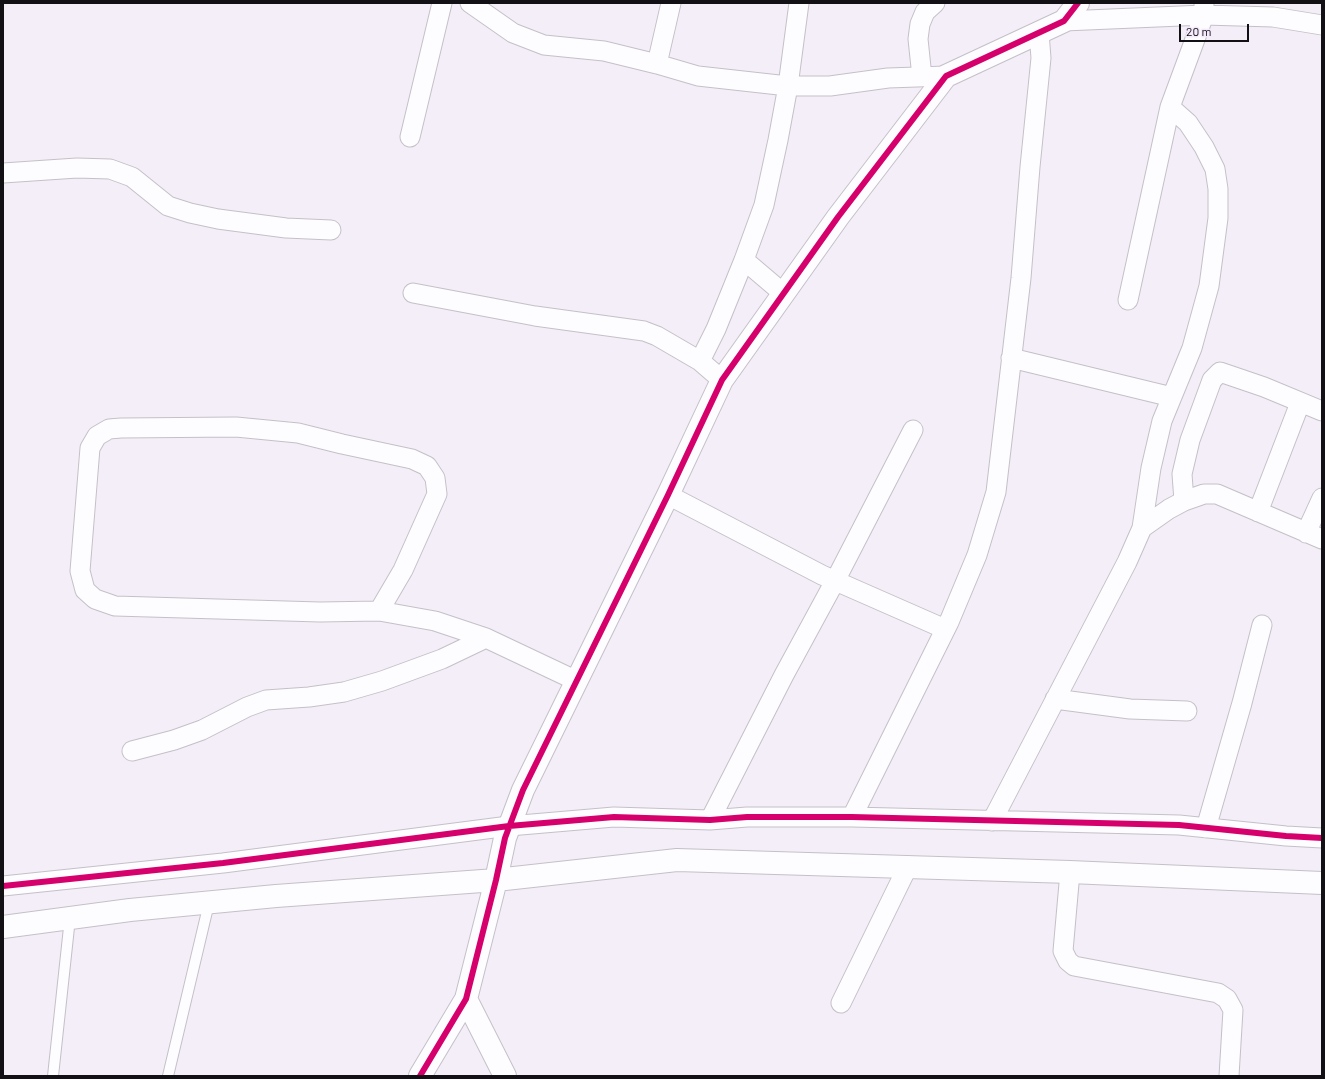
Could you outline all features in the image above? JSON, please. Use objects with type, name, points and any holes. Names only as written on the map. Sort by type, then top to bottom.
[{"type":"street","points":[[410,137],[442,3]]},
{"type":"street","points":[[470,3],[513,33],[544,46],[604,51],[698,76],[788,86],[830,86],[888,78],[946,76],[1064,22],[1204,9],[1322,24]]},
{"type":"street","points":[[657,64],[671,3]]},
{"type":"street","points":[[700,361],[716,329],[744,260],[764,205],[788,86],[799,3]]},
{"type":"street","points":[[922,77],[918,39],[920,24],[925,12],[935,3]]},
{"type":"street","points":[[1064,22],[1078,3]]},
{"type":"street","points":[[1128,300],[1170,107],[1204,9]]},
{"type":"street","points":[[852,817],[945,629],[977,555],[996,492],[1021,278],[1030,167],[1042,58],[1039,33]]},
{"type":"street","points":[[420,1076],[466,999],[507,832],[523,790],[668,495],[722,380],[838,217],[946,76]]},
{"type":"street","points":[[992,821],[1127,562],[1142,528],[1151,468],[1162,421],[1192,348],[1209,286],[1218,218],[1218,189],[1215,168],[1188,122],[1170,107]]},
{"type":"street","points":[[3,173],[78,168],[110,169],[132,177],[168,206],[190,213],[218,219],[286,228],[332,230]]},
{"type":"street","points":[[744,260],[784,294]]},
{"type":"street","points":[[413,293],[535,316],[644,331],[657,336],[700,361],[722,380]]},
{"type":"street","points":[[1011,358],[1172,396]]},
{"type":"street","points":[[1184,501],[1182,474],[1190,440],[1212,380],[1220,372],[1264,387],[1322,411]]},
{"type":"street","points":[[1258,512],[1300,403]]},
{"type":"street","points":[[379,611],[402,570],[437,494],[435,478],[427,466],[412,459],[298,433],[236,427],[121,428],[109,429],[97,436],[90,448],[80,571],[85,590],[95,599],[115,606],[320,612],[379,611],[435,621],[486,638],[577,681]]},
{"type":"street","points":[[710,820],[784,674],[913,430]]},
{"type":"street","points":[[1142,528],[1169,508],[1184,501],[1204,494],[1217,494],[1314,536],[1322,498]]},
{"type":"street","points":[[668,495],[835,580],[945,629]]},
{"type":"street","points":[[1206,828],[1242,703],[1262,625]]},
{"type":"street","points":[[132,751],[174,740],[202,730],[247,707],[266,700],[309,697],[344,692],[382,681],[442,659],[486,638]]},
{"type":"street","points":[[1055,699],[1130,709],[1187,711]]},
{"type":"street","points":[[3,886],[507,832],[614,817],[710,820],[747,817],[852,817],[1179,825],[1286,836],[1322,838]]},
{"type":"street","points":[[3,927],[130,910],[276,896],[497,870],[677,860],[908,866],[1322,883]]},
{"type":"street","points":[[841,1003],[908,866]]},
{"type":"street","points":[[1070,872],[1063,951],[1068,961],[1074,966],[1218,993],[1227,999],[1233,1010],[1229,1076]]},
{"type":"street","points":[[466,999],[505,1076]]},
{"type":"lane","points":[[168,1076],[209,903]]},
{"type":"lane","points":[[53,1076],[70,918]]},
{"type":"cycle path","points":[[420,1076],[466,999],[505,838],[523,790],[668,495],[722,380],[838,217],[946,76],[1064,21],[1078,3]]},
{"type":"cycle path","points":[[3,886],[223,863],[509,826],[614,817],[710,820],[747,817],[852,817],[1179,825],[1286,836],[1322,838]]}]
